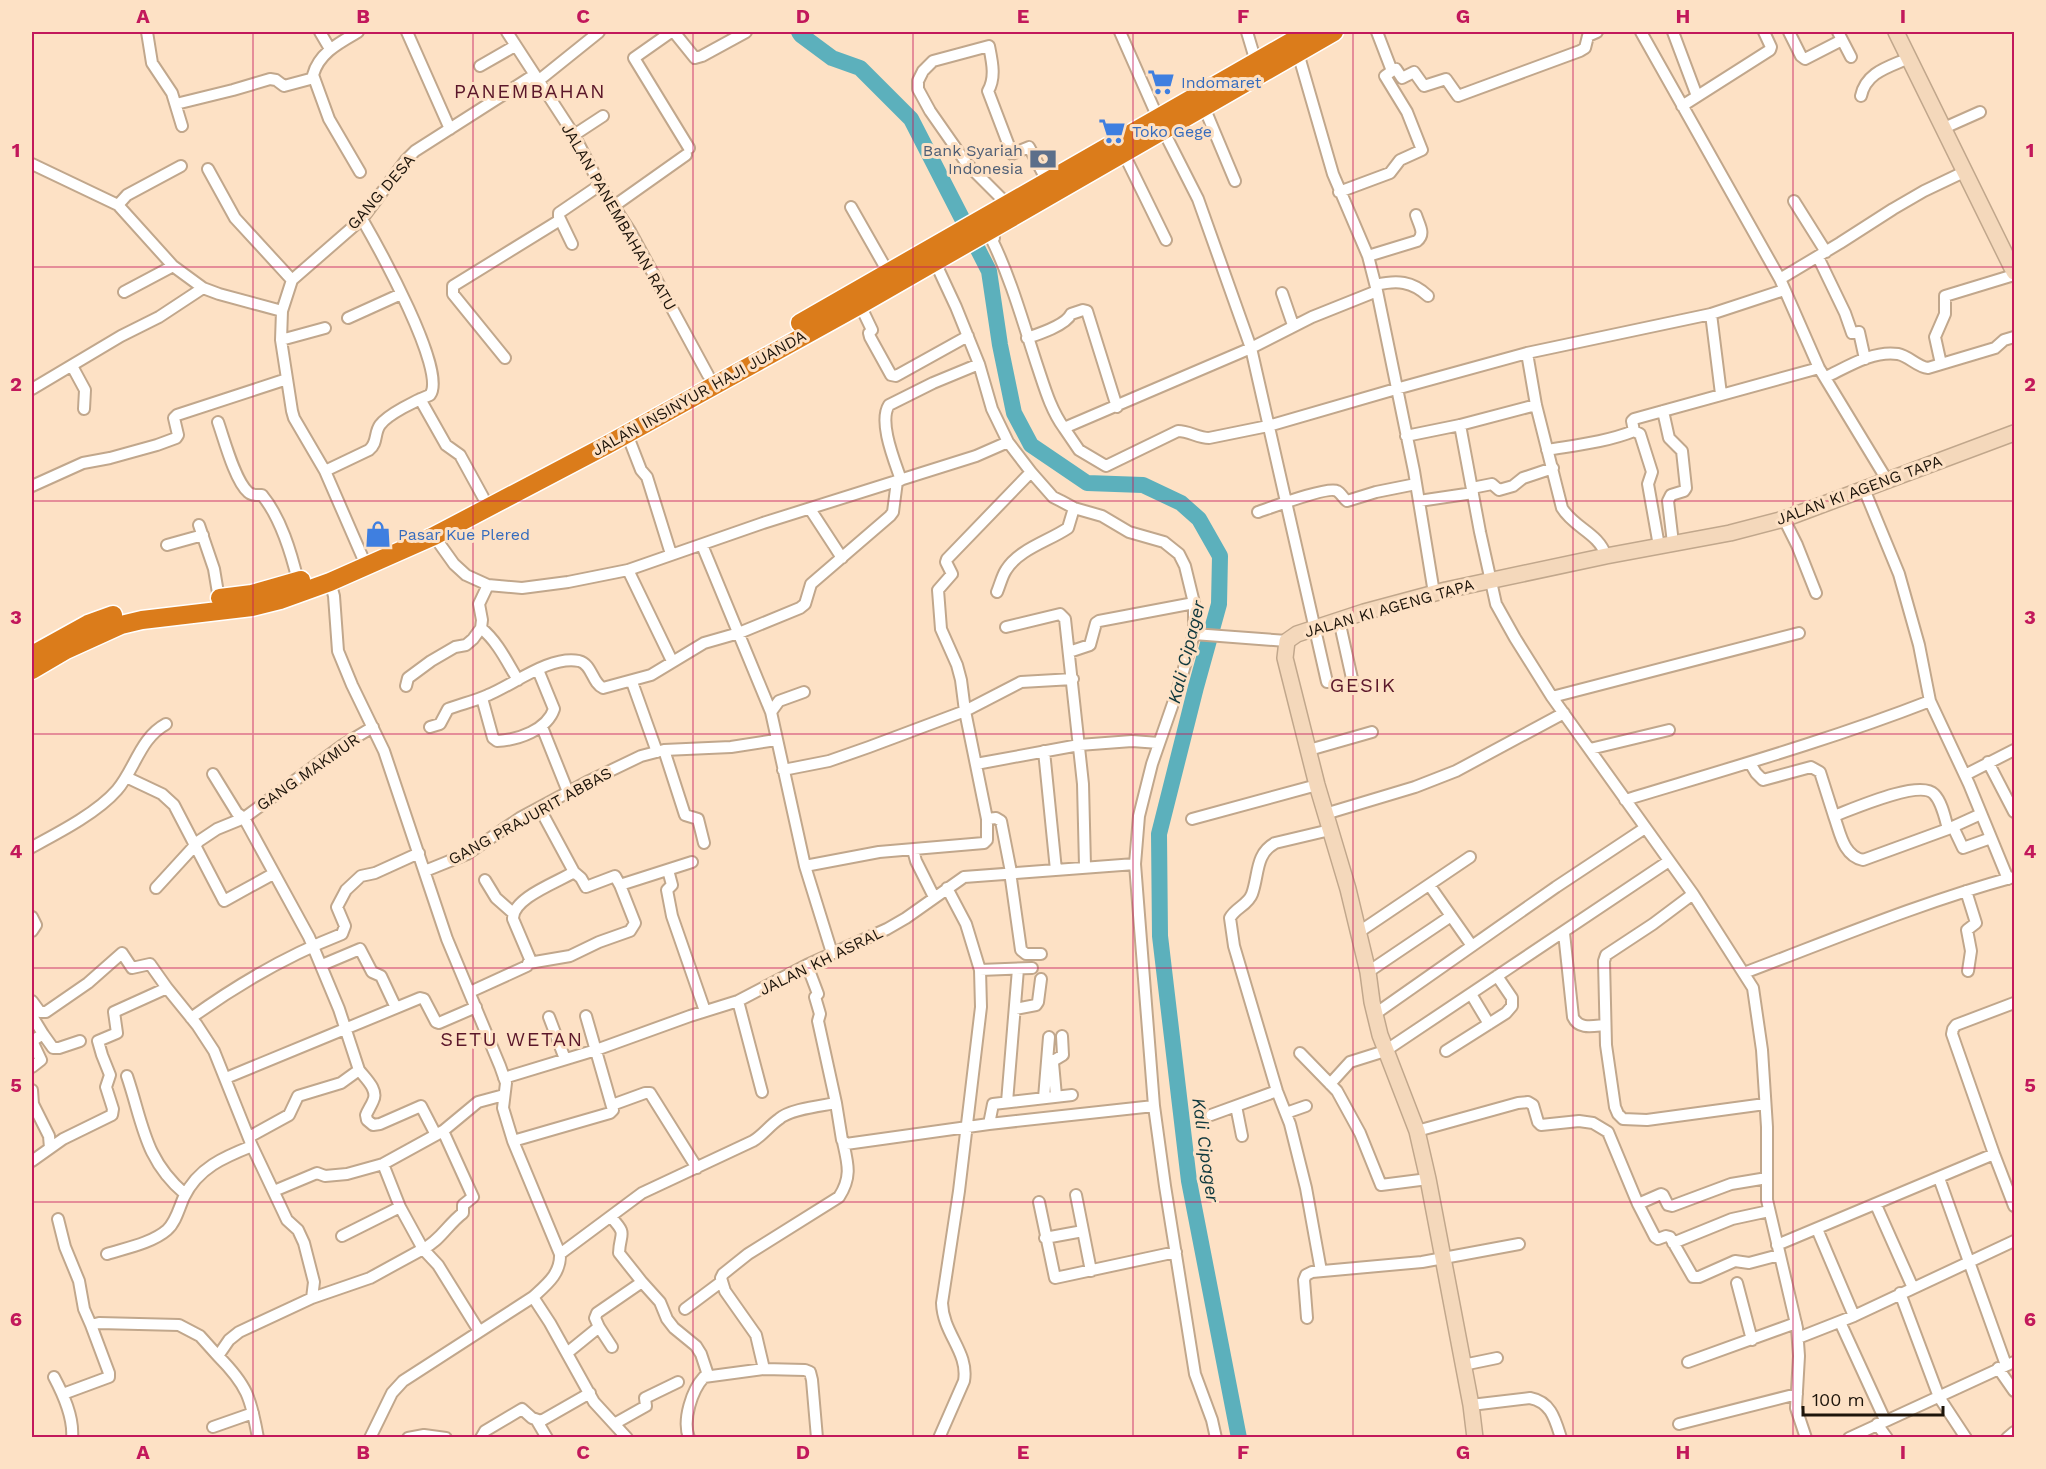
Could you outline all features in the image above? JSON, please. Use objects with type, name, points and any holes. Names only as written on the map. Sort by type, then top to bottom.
[{"type":"highway","name":"JALAN INSINYUR HAJI JUANDA","points":[[32,656],[88,624],[252,594],[298,581],[362,556],[427,526],[483,496],[605,439],[627,434],[814,322],[888,273],[952,243],[993,229],[1123,152],[1161,124],[1308,32]]},
{"type":"highway","name":"JALAN INSINYUR HAJI JUANDA","points":[[993,229],[1007,204],[1047,181],[1161,124],[1204,107],[1334,32]]},
{"type":"highway","name":"JALAN INSINYUR HAJI JUANDA","points":[[141,614],[252,607],[280,600],[330,582],[434,537],[605,439],[708,375],[814,322],[860,305],[935,262],[952,243]]},
{"type":"highway","name":"JALAN INSINYUR HAJI JUANDA","points":[[32,670],[120,619]]},
{"type":"street","points":[[147,32],[152,63],[172,93],[182,126]]},
{"type":"street","points":[[320,32],[330,49]]},
{"type":"street","points":[[358,32],[330,49],[315,68],[314,78],[329,119],[360,172]]},
{"type":"street","points":[[406,32],[450,129]]},
{"type":"street","name":"JALAN PANEMBAHAN RATU","points":[[507,32],[573,135],[600,185],[630,231],[708,375]]},
{"type":"street","name":"GANG DESA","points":[[292,280],[362,219],[406,160],[415,152],[536,78],[597,32]]},
{"type":"street","points":[[614,206],[687,152],[634,58],[673,32],[695,57],[702,56],[746,32]]},
{"type":"street","points":[[1120,32],[1198,199],[1251,348],[1327,682]]},
{"type":"street","points":[[1246,32],[1256,63]]},
{"type":"street","points":[[1377,32],[1392,71]]},
{"type":"street","points":[[1339,192],[1390,173],[1400,160],[1422,150],[1407,112],[1385,76],[1392,71],[1396,69],[1402,78],[1415,73],[1424,86],[1446,79],[1458,96],[1582,50],[1588,36],[1598,32]]},
{"type":"street","points":[[1641,32],[1715,160],[1782,284],[1822,372],[1887,480]]},
{"type":"street","points":[[1673,32],[1697,96]]},
{"type":"street","points":[[1682,106],[1768,51],[1771,47],[1764,32]]},
{"type":"street","points":[[1789,32],[1801,56],[1805,59],[1840,36],[1851,57]]},
{"type":"street","points":[[1896,32],[1948,126],[1966,171],[2014,274],[1945,296],[1945,314],[1935,337],[1941,364]]},
{"type":"street","points":[[480,66],[515,46]]},
{"type":"street","points":[[1007,204],[967,164],[930,111],[918,89],[918,81],[923,71],[933,61],[989,46],[993,70],[992,85],[988,91],[1012,154],[1029,147],[1047,181]]},
{"type":"street","points":[[1298,53],[1339,192],[1368,256],[1416,484],[1434,593]]},
{"type":"street","points":[[1861,96],[1863,87],[1870,76],[1909,58]]},
{"type":"street","points":[[176,104],[270,79],[288,86],[314,78]]},
{"type":"street","points":[[1204,107],[1235,181]]},
{"type":"street","points":[[1948,126],[1980,112]]},
{"type":"street","points":[[573,135],[603,116]]},
{"type":"street","points":[[1123,152],[1166,240]]},
{"type":"street","points":[[32,164],[118,205],[173,266],[203,288],[282,310]]},
{"type":"street","points":[[118,205],[127,195],[181,166]]},
{"type":"street","points":[[208,169],[235,218],[292,280],[282,310],[281,340],[294,418],[325,471],[362,556]]},
{"type":"street","points":[[993,229],[993,240],[1009,278],[1054,416],[1079,450],[1105,466],[1178,431],[1209,438],[1268,426],[1396,388],[1527,354],[1711,314],[1782,284],[1901,204],[1966,171]]},
{"type":"street","points":[[572,244],[559,213],[600,185]]},
{"type":"street","points":[[1794,201],[1822,255],[1852,333],[1859,332],[1865,358]]},
{"type":"street","points":[[851,207],[888,273]]},
{"type":"street","points":[[1368,256],[1417,241],[1422,237],[1416,215]]},
{"type":"street","points":[[325,471],[374,447],[377,430],[384,421],[430,395],[433,391],[432,371],[424,345],[401,294],[362,219]]},
{"type":"street","points":[[505,358],[453,294],[453,286],[560,220]]},
{"type":"street","points":[[935,262],[968,336],[992,409],[1008,442],[1053,496],[1074,508],[1102,516],[1129,532],[1168,544],[1181,558],[1194,603],[1196,634],[1159,743],[1139,816],[1135,864],[1154,1106],[1195,1374],[1216,1437]]},
{"type":"street","points":[[124,292],[173,266]]},
{"type":"street","points":[[1064,428],[1118,407],[1251,348],[1389,282],[1405,282],[1428,296]]},
{"type":"street","points":[[32,389],[203,288]]},
{"type":"street","points":[[1282,293],[1293,326]]},
{"type":"street","points":[[348,318],[401,294]]},
{"type":"street","points":[[860,305],[872,330],[869,333],[870,337],[891,375],[896,376],[968,336]]},
{"type":"street","points":[[1027,338],[1052,329],[1069,319],[1071,315],[1083,310],[1087,311],[1118,407]]},
{"type":"street","points":[[1711,314],[1721,394]]},
{"type":"street","points":[[281,340],[324,328]]},
{"type":"street","points":[[1634,431],[1632,421],[1634,419],[1721,394],[1822,372],[1865,358],[1895,354],[1904,356],[1924,368],[1995,348],[2004,340],[2014,337]]},
{"type":"street","points":[[1527,354],[1536,405],[1562,508],[1567,516],[1599,540],[1606,556]]},
{"type":"street","points":[[430,727],[440,724],[448,709],[482,698],[556,663],[579,661],[586,665],[599,686],[603,688],[632,682],[651,675],[704,643],[739,633],[803,606],[809,586],[893,512],[899,480],[885,421],[885,412],[889,405],[979,364]]},
{"type":"street","points":[[72,366],[85,390],[84,408]]},
{"type":"street","points":[[32,486],[82,463],[157,446],[178,435],[174,418],[177,415],[287,380]]},
{"type":"street","points":[[420,399],[446,445],[460,455],[483,496]]},
{"type":"street","points":[[1406,436],[1460,425],[1536,405]]},
{"type":"street","points":[[1650,501],[1669,498],[1686,490],[1682,451],[1669,438],[1663,411]]},
{"type":"street","points":[[218,422],[236,472],[247,492],[262,495],[273,512],[292,556],[298,581]]},
{"type":"street","points":[[1460,425],[1496,604],[1552,697],[1693,894],[1753,988],[1761,1041],[1769,1211],[1796,1323],[1798,1338],[1796,1408],[1806,1437]]},
{"type":"street","points":[[1547,450],[1595,443],[1638,431],[1652,472],[1648,484],[1650,501],[1666,545]]},
{"type":"street","name":"JALAN KI AGENG TAPA","points":[[1475,1437],[1427,1172],[1417,1131],[1385,1051],[1375,1014],[1359,932],[1317,785],[1280,640],[1339,620],[1434,593],[1606,556],[1730,533],[1784,519],[2014,433]]},
{"type":"street","points":[[627,434],[640,470],[647,477],[671,554]]},
{"type":"street","points":[[434,537],[454,564],[466,575],[489,585],[522,588],[541,586],[628,570],[671,554],[976,456],[1008,442]]},
{"type":"street","points":[[1419,501],[1473,491],[1489,483],[1498,490],[1513,486],[1523,478],[1553,468]]},
{"type":"street","points":[[805,866],[878,852],[984,843],[987,840],[987,819],[957,665],[941,629],[938,590],[952,574],[946,562],[947,559],[1031,472]]},
{"type":"street","points":[[1258,512],[1287,501],[1335,490],[1347,501],[1376,492],[1416,484]]},
{"type":"street","points":[[1744,973],[1900,913],[2011,878],[1930,701],[1919,645],[1899,574],[1864,489]]},
{"type":"street","points":[[1666,545],[1669,498]]},
{"type":"street","points":[[997,592],[1004,573],[1013,562],[1068,528],[1074,508]]},
{"type":"street","points":[[810,509],[842,558]]},
{"type":"street","points":[[1784,519],[1816,593]]},
{"type":"street","points":[[167,545],[201,530],[214,569],[219,599]]},
{"type":"street","points":[[702,544],[771,712],[805,866],[832,953]]},
{"type":"street","points":[[628,570],[672,661]]},
{"type":"street","points":[[330,582],[334,596],[338,651],[384,751],[447,939],[506,1083],[503,1108],[513,1141],[560,1254],[561,1263],[551,1280],[533,1296],[403,1381],[392,1393],[370,1437]]},
{"type":"street","points":[[406,686],[408,678],[455,647],[466,645],[481,628],[479,604],[489,585]]},
{"type":"street","points":[[1070,652],[1090,645],[1096,623],[1099,621],[1194,603]]},
{"type":"street","points":[[1006,627],[1062,615],[1065,619],[1083,784],[1085,866]]},
{"type":"street","points":[[1339,620],[1353,683]]},
{"type":"street","points":[[481,628],[499,648],[518,681]]},
{"type":"street","points":[[1552,697],[1799,633]]},
{"type":"street","points":[[1196,634],[1280,640]]},
{"type":"street","points":[[482,698],[493,738],[497,741],[514,739],[542,727],[554,709],[538,670]]},
{"type":"street","points":[[783,770],[847,755],[965,711],[1021,682],[1073,679]]},
{"type":"street","points":[[632,682],[685,815],[698,819],[704,843]]},
{"type":"street","points":[[771,712],[779,701],[804,692]]},
{"type":"street","points":[[1625,800],[1750,763],[1887,718],[1930,701]]},
{"type":"street","points":[[1325,814],[1416,787],[1456,771],[1564,713]]},
{"type":"street","points":[[32,848],[81,818],[116,791],[138,753],[150,737],[166,724]]},
{"type":"street","name":"GANG MAKMUR","points":[[156,888],[194,846],[217,829],[244,818],[344,745],[373,727]]},
{"type":"street","points":[[542,727],[568,792]]},
{"type":"street","points":[[1590,749],[1669,730]]},
{"type":"street","points":[[1309,750],[1372,732]]},
{"type":"street","name":"GANG PRAJURIT ABBAS","points":[[425,871],[466,854],[511,824],[568,792],[641,756],[660,751],[731,747],[776,740]]},
{"type":"street","points":[[976,764],[1079,745],[1132,741],[1159,743]]},
{"type":"street","points":[[1965,775],[2014,750]]},
{"type":"street","points":[[1044,751],[1056,870]]},
{"type":"street","points":[[1988,762],[2014,812]]},
{"type":"street","points":[[1750,763],[1763,780],[1811,767],[1820,772],[1834,816],[1851,855],[1863,860],[1951,828],[1981,814]]},
{"type":"street","points":[[213,774],[237,813],[244,818],[322,965],[339,1009],[358,1070],[367,1080],[374,1094],[374,1101],[366,1115],[369,1123],[376,1125],[421,1106],[440,1133],[473,1197],[463,1205],[463,1213],[449,1224],[439,1239],[423,1250],[370,1278],[312,1298],[239,1332],[229,1340],[218,1356]]},
{"type":"street","points":[[125,779],[162,794],[174,805],[224,901],[273,874]]},
{"type":"street","points":[[1192,819],[1317,785]]},
{"type":"street","points":[[1834,816],[1909,790],[1927,789],[1936,796],[1963,848],[1991,838]]},
{"type":"street","points":[[470,992],[506,977],[529,963],[570,956],[599,942],[630,932],[635,923],[615,876],[586,887],[574,872],[540,809]]},
{"type":"street","points":[[987,819],[996,818],[1001,821],[1021,950],[1026,954],[1041,954]]},
{"type":"street","points":[[1375,1014],[1556,887],[1645,828]]},
{"type":"street","points":[[1321,1271],[1306,1188],[1286,1113],[1277,1091],[1234,946],[1230,918],[1252,894],[1262,854],[1268,847],[1275,843],[1330,830]]},
{"type":"street","points":[[913,850],[934,897]]},
{"type":"street","points":[[191,1018],[274,965],[342,934],[345,929],[337,907],[346,890],[355,880],[419,853]]},
{"type":"street","points":[[1359,932],[1470,857]]},
{"type":"street","points":[[1330,1084],[1344,1067],[1385,1051],[1669,861]]},
{"type":"street","points":[[620,885],[692,862]]},
{"type":"street","name":"JALAN KH ASRAL","points":[[504,1078],[596,1050],[738,1001],[807,965],[886,929],[906,918],[964,877],[1135,864]]},
{"type":"street","points":[[668,870],[672,885],[667,890],[672,915],[705,1011]]},
{"type":"street","points":[[529,963],[528,952],[513,919],[513,913],[516,907],[530,895],[574,872]]},
{"type":"street","points":[[485,880],[496,898],[513,913]]},
{"type":"street","points":[[1430,886],[1472,946]]},
{"type":"street","points":[[939,1437],[964,1381],[966,1371],[960,1352],[946,1327],[942,1303],[967,1128],[981,1007],[980,970],[966,924],[947,888]]},
{"type":"street","points":[[1966,891],[1976,923],[1967,930],[1971,951],[1968,971]]},
{"type":"street","points":[[1693,894],[1606,955],[1604,961],[1605,1025],[1612,1094],[1620,1117],[1647,1120],[1765,1104]]},
{"type":"street","points":[[1368,972],[1451,916]]},
{"type":"street","points":[[32,917],[36,925],[32,931]]},
{"type":"street","points":[[1564,933],[1572,1017],[1575,1022],[1585,1026],[1605,1025]]},
{"type":"street","points":[[322,965],[362,950],[370,970],[381,976],[396,1008]]},
{"type":"street","points":[[33,1004],[41,1012],[48,1011],[88,982],[122,953],[133,968],[150,964],[214,1051],[250,1141],[287,1220],[298,1230],[304,1244],[314,1282],[312,1298]]},
{"type":"street","points":[[685,1309],[721,1282],[723,1274],[748,1254],[839,1197],[844,1189],[849,1171],[818,1021],[820,1014],[815,998],[818,995],[807,965]]},
{"type":"street","points":[[980,970],[1032,968]]},
{"type":"street","points":[[1007,1102],[1018,969]]},
{"type":"street","points":[[1446,1051],[1506,1013],[1513,1002],[1497,976]]},
{"type":"street","points":[[1015,1009],[1036,1005],[1041,979]]},
{"type":"street","points":[[32,1161],[75,1132],[112,1115],[113,1108],[106,1087],[110,1075],[98,1041],[117,1033],[114,1012],[167,988]]},
{"type":"street","points":[[1471,994],[1489,1024]]},
{"type":"street","points":[[225,1078],[422,998],[436,1022],[439,1023],[476,1007]]},
{"type":"street","points":[[738,1001],[762,1092]]},
{"type":"street","points":[[2014,1003],[1956,1025],[1953,1029],[1957,1052],[2014,1206]]},
{"type":"street","points":[[33,1004],[32,1016],[53,1048],[80,1041]]},
{"type":"street","points":[[513,1141],[610,1113],[613,1110],[586,1016]]},
{"type":"street","points":[[549,1017],[565,1059]]},
{"type":"street","points":[[32,1067],[40,1060],[32,1041],[43,1034]]},
{"type":"street","points":[[1062,1036],[1063,1055]]},
{"type":"street","points":[[1044,1098],[1049,1037]]},
{"type":"street","points":[[1300,1053],[1330,1084],[1345,1106],[1360,1133],[1381,1185],[1427,1172]]},
{"type":"street","points":[[1047,1056],[1063,1055]]},
{"type":"street","points":[[1056,1096],[1053,1061],[1063,1055]]},
{"type":"street","points":[[107,1254],[166,1231],[174,1220],[185,1194],[215,1162],[289,1115],[298,1096],[341,1083],[358,1070]]},
{"type":"street","points":[[128,1076],[153,1157],[163,1172],[185,1194]]},
{"type":"street","points":[[32,1090],[33,1104],[49,1136],[50,1148]]},
{"type":"street","points":[[1211,1115],[1277,1091]]},
{"type":"street","points":[[612,1105],[650,1093],[697,1168]]},
{"type":"street","points":[[274,1191],[316,1173],[325,1176],[347,1174],[382,1164],[440,1133],[478,1102],[504,1095]]},
{"type":"street","points":[[989,1124],[993,1104],[1072,1095]]},
{"type":"street","points":[[1417,1131],[1528,1102],[1533,1105],[1541,1125],[1572,1121],[1593,1123],[1604,1128],[1611,1136],[1638,1204],[1655,1237],[1658,1239],[1668,1236],[1691,1274],[1696,1278],[1735,1261],[1749,1263],[1816,1229],[1994,1154]]},
{"type":"street","points":[[560,1254],[642,1193],[764,1135],[777,1120],[786,1114],[836,1103]]},
{"type":"street","points":[[843,1142],[846,1144],[872,1141],[989,1124],[1154,1106]]},
{"type":"street","points":[[1236,1106],[1242,1137]]},
{"type":"street","points":[[1286,1113],[1306,1106]]},
{"type":"street","points":[[382,1164],[400,1207],[423,1250],[438,1265],[479,1331]]},
{"type":"street","points":[[1638,1204],[1661,1194],[1664,1195],[1668,1204],[1675,1205],[1731,1184],[1767,1178]]},
{"type":"street","points":[[1939,1178],[2014,1391]]},
{"type":"street","points":[[1076,1195],[1091,1271]]},
{"type":"street","points":[[1039,1202],[1055,1278],[1176,1252]]},
{"type":"street","points":[[1876,1205],[1913,1288]]},
{"type":"street","points":[[342,1236],[400,1207]]},
{"type":"street","points":[[1673,1243],[1715,1225],[1769,1211]]},
{"type":"street","points":[[611,1217],[623,1230],[619,1253],[660,1302],[667,1319],[674,1328],[696,1346],[701,1353],[708,1375]]},
{"type":"street","points":[[58,1219],[79,1281],[84,1309],[109,1372],[109,1377],[63,1394]]},
{"type":"street","points":[[1816,1229],[1854,1316]]},
{"type":"street","points":[[1045,1238],[1083,1231]]},
{"type":"street","points":[[1798,1338],[1854,1316],[2014,1241]]},
{"type":"street","points":[[1307,1318],[1304,1281],[1306,1275],[1321,1271],[1443,1258],[1519,1244]]},
{"type":"street","points":[[612,1347],[595,1318],[597,1313],[642,1282]]},
{"type":"street","points":[[721,1282],[756,1335],[764,1369]]},
{"type":"street","points":[[1737,1282],[1752,1340]]},
{"type":"street","points":[[1900,1293],[1939,1397],[1966,1437]]},
{"type":"street","points":[[533,1296],[594,1402],[627,1437]]},
{"type":"street","points":[[1840,1322],[1887,1437]]},
{"type":"street","points":[[91,1325],[99,1323],[179,1325],[200,1336],[243,1385],[254,1413],[258,1437]]},
{"type":"street","points":[[1688,1362],[1796,1323]]},
{"type":"street","points":[[567,1353],[599,1327]]},
{"type":"street","points":[[1463,1365],[1497,1358]]},
{"type":"street","points":[[1849,1437],[2006,1365]]},
{"type":"street","points":[[689,1437],[686,1428],[691,1403],[698,1383],[704,1377],[764,1369],[810,1372],[817,1437]]},
{"type":"street","points":[[54,1377],[63,1394],[72,1437]]},
{"type":"street","points":[[614,1424],[646,1406],[645,1398],[678,1382]]},
{"type":"street","points":[[537,1420],[548,1418],[590,1394]]},
{"type":"street","points":[[1679,1424],[1797,1394]]},
{"type":"street","points":[[1471,1405],[1537,1399],[1550,1410],[1561,1437]]},
{"type":"street","points":[[483,1437],[485,1431],[522,1409],[537,1420],[547,1437]]},
{"type":"street","points":[[213,1427],[254,1413]]},
{"type":"street","points":[[2007,1437],[2014,1432]]},
{"type":"street","points":[[408,1437],[424,1435],[446,1437]]},
{"type":"waterway","name":"Kali Cipager","points":[[799,32],[832,58],[860,68],[911,119],[989,271],[1000,345],[1014,413],[1031,445],[1087,483],[1143,485],[1181,503],[1199,519],[1220,556],[1219,604],[1159,834],[1160,936],[1189,1181],[1239,1438]]},
{"type":"place","name":"Indomaret","points":[[1161,82]]},
{"type":"place","name":"Toko Gege","points":[[1112,131]]},
{"type":"place","name":"Bank Syariah Indonesia","points":[[1043,159]]},
{"type":"place","name":"Pasar Kue Plered","points":[[378,534]]},
{"type":"district","name":"PANEMBAHAN","points":[[530,91]]},
{"type":"district","name":"GESIK","points":[[1363,685]]},
{"type":"district","name":"SETU WETAN","points":[[512,1039]]}]
